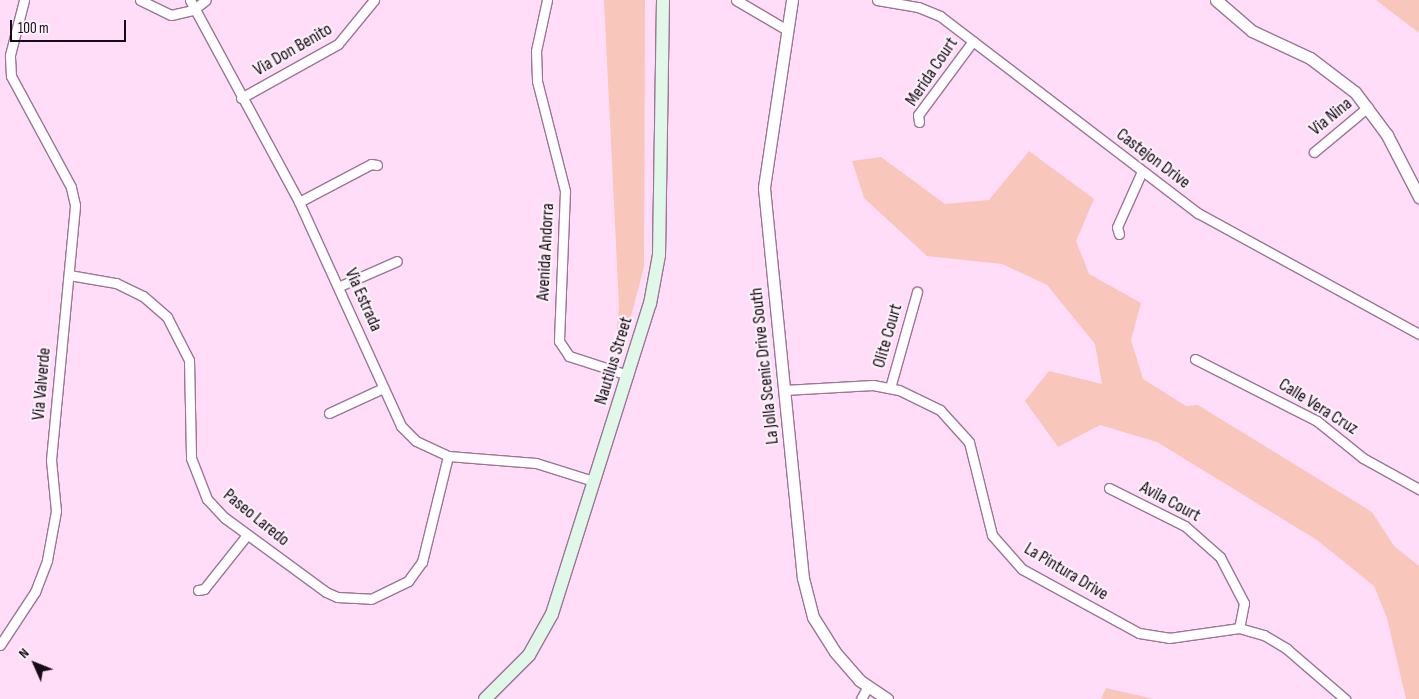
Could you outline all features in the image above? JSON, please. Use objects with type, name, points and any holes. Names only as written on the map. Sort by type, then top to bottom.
[{"type":"main road","name":"Nautilus Street","points":[[485,699],[529,655],[552,614],[650,304],[659,255],[663,0]]},
{"type":"street","name":"Via Valverde","points":[[0,645],[35,592],[48,560],[56,511],[51,460],[75,205],[71,187],[11,76],[10,55],[24,0]]},
{"type":"street","points":[[140,0],[171,15],[193,10],[206,0]]},
{"type":"street","name":"Via Estrada","points":[[190,0],[193,10],[299,202],[340,286],[401,426],[416,440],[448,456],[536,463],[593,481]]},
{"type":"street","name":"Via Don Benito","points":[[241,98],[338,44],[374,0]]},
{"type":"street","name":"Avenida Andorra","points":[[547,0],[536,50],[536,73],[565,191],[559,342],[569,356],[628,375]]},
{"type":"street","points":[[736,0],[787,30]]},
{"type":"street","name":"La Jolla Scenic Drive South","points":[[792,0],[764,188],[803,578],[809,607],[835,652],[868,686],[887,699]]},
{"type":"street","name":"Castejon Drive","points":[[877,0],[932,13],[973,41],[1198,213],[1419,334]]},
{"type":"street","points":[[1216,0],[1252,31],[1310,58],[1355,92],[1368,108],[1419,197]]},
{"type":"street","name":"Merida Court","points":[[919,122],[918,115],[973,41]]},
{"type":"street","name":"Via Nina","points":[[1314,152],[1368,108]]},
{"type":"street","points":[[299,202],[371,164],[376,165]]},
{"type":"street","points":[[1119,234],[1117,227],[1142,171]]},
{"type":"street","points":[[340,286],[397,261]]},
{"type":"street","name":"Paseo Laredo","points":[[69,275],[116,283],[143,296],[174,326],[189,360],[191,458],[198,480],[208,499],[247,535],[337,597],[371,599],[386,594],[408,581],[422,562],[448,456]]},
{"type":"street","name":"Olite Court","points":[[890,388],[917,292]]},
{"type":"street","name":"Calle Vera Cruz","points":[[1195,359],[1317,421],[1363,458],[1419,490]]},
{"type":"street","name":"La Pintura Drive","points":[[784,390],[873,385],[890,388],[940,410],[964,432],[976,464],[992,535],[1022,569],[1139,633],[1169,638],[1239,628],[1264,635],[1287,649],[1345,699]]},
{"type":"street","points":[[329,413],[383,388]]},
{"type":"street","name":"Avila Court","points":[[1109,488],[1185,526],[1220,557],[1244,603],[1239,628]]},
{"type":"street","points":[[198,590],[204,589],[247,535]]},
{"type":"street","points":[[862,699],[868,686]]},
{"type":"shaded area","points":[[604,0],[645,0],[644,267],[622,350],[615,357],[619,306]]},
{"type":"shaded area","points":[[1376,0],[1419,0],[1419,33]]},
{"type":"shaded area","points":[[1029,151],[1094,199],[1076,241],[1089,274],[1141,303],[1131,340],[1143,379],[1186,406],[1198,405],[1372,512],[1394,546],[1419,566],[1419,699],[1406,699],[1387,618],[1374,586],[1317,540],[1157,442],[1100,425],[1058,447],[1025,401],[1049,371],[1102,384],[1095,344],[1047,285],[1002,264],[927,256],[864,198],[852,161],[881,157],[945,204],[989,200]]},
{"type":"shaded area","points":[[1106,688],[1154,699],[1101,699]]}]
